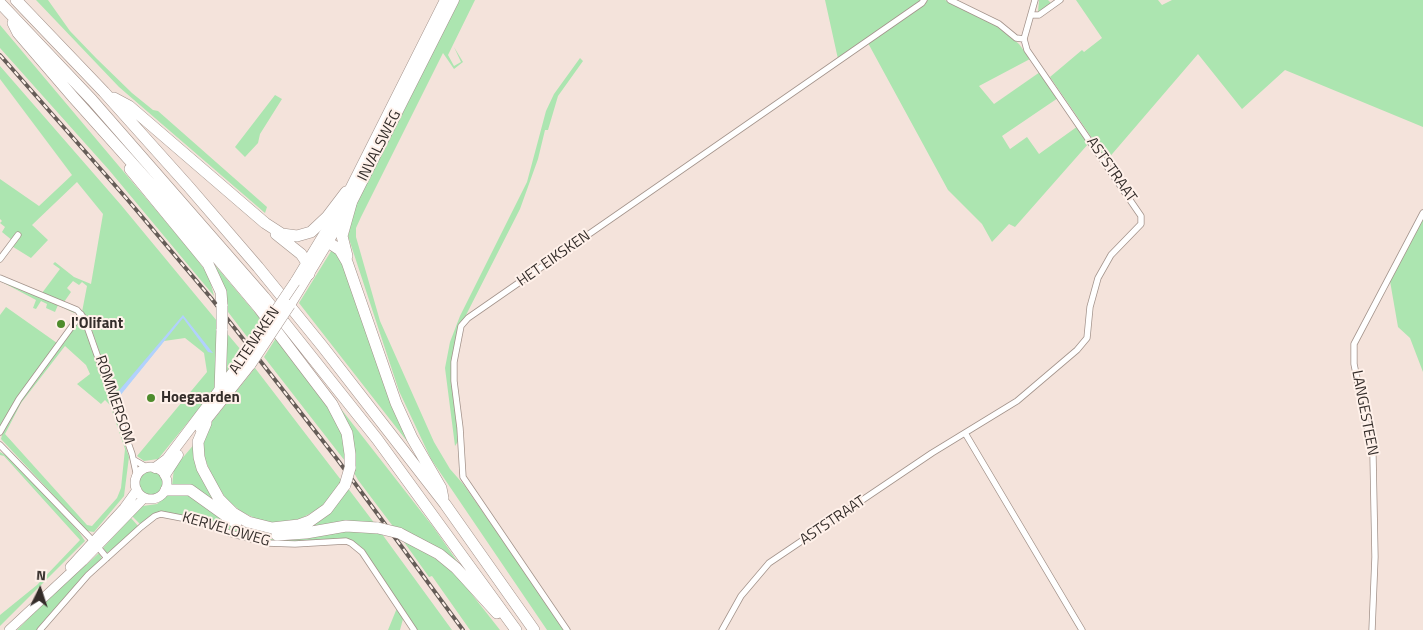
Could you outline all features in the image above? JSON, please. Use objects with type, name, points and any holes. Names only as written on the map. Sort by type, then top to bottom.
[{"type":"highway","points":[[16,0],[104,92],[189,186],[258,267],[329,354],[445,504],[534,630]]},
{"type":"highway","name":"INVALSWEG","points":[[324,242],[346,192],[445,0]]},
{"type":"highway","name":"INVALSWEG","points":[[297,285],[350,204],[454,0]]},
{"type":"highway","points":[[4,7],[18,33],[217,258],[259,308],[332,404],[347,433],[350,468],[345,485],[327,509],[299,525],[272,528],[248,522],[233,513],[219,499],[202,468],[198,458],[198,442],[206,423]]},
{"type":"highway","points":[[4,7],[92,100],[264,296],[377,439],[516,629]]},
{"type":"highway","points":[[104,92],[129,106],[301,254],[308,268]]},
{"type":"highway","points":[[73,97],[78,106],[201,255],[216,279],[222,306],[220,392]]},
{"type":"highway","points":[[265,223],[288,236],[303,235],[320,225],[346,192]]},
{"type":"highway","points":[[350,204],[342,236],[347,262],[396,403],[412,438],[441,488],[445,504]]},
{"type":"highway","points":[[324,242],[340,250],[347,262]]},
{"type":"highway","name":"ALTENAKEN","points":[[165,475],[206,423],[297,285]]},
{"type":"highway","name":"ALTENAKEN","points":[[152,468],[167,459],[248,360]]},
{"type":"highway","points":[[166,490],[190,490],[243,527],[266,535],[286,535],[346,526],[378,528],[399,533],[439,554],[456,568],[498,614],[516,629]]},
{"type":"main road","points":[[95,544],[137,490],[137,477],[152,468],[165,475],[166,490],[154,499],[144,498],[137,490]]},
{"type":"main road","points":[[9,630],[144,498]]},
{"type":"street","name":"HET EIKSKEN","points":[[567,630],[463,477],[460,428],[454,381],[454,362],[461,326],[468,318],[841,60],[924,0]]},
{"type":"street","points":[[950,0],[999,24],[1016,38],[1024,39],[1036,0]]},
{"type":"street","points":[[1031,15],[1039,15],[1060,0]]},
{"type":"street","name":"ASTSTRAAT","points":[[722,630],[741,596],[769,563],[932,453],[1017,401],[1084,343],[1088,332],[1090,307],[1098,278],[1112,255],[1141,224],[1141,216],[1138,208],[1028,50],[1024,39]]},
{"type":"street","name":"LANGESTEEN","points":[[1372,630],[1375,556],[1373,456],[1354,364],[1354,344],[1423,213]]},
{"type":"street","points":[[0,260],[18,235]]},
{"type":"street","points":[[0,278],[81,314],[19,399],[0,432]]},
{"type":"street","name":"ROMMERSOM","points":[[81,314],[87,322],[134,460],[137,477]]},
{"type":"street","points":[[965,433],[1082,630]]},
{"type":"street","points":[[0,444],[107,558]]},
{"type":"street","name":"ROMMERSOM","points":[[134,460],[152,468]]},
{"type":"street","name":"KERVELOWEG","points":[[40,630],[71,594],[107,558],[148,522],[161,514],[197,521],[229,533],[267,543],[294,544],[346,541],[357,546],[414,630]]},
{"type":"green space","points":[[36,0],[48,0],[70,31],[96,58],[132,93],[153,110],[158,111],[267,207],[265,213],[119,87]]},
{"type":"green space","points":[[459,0],[475,0],[448,55],[454,66],[461,62],[454,47],[463,62],[454,69],[443,53],[361,217],[356,228],[356,237],[380,321],[434,442],[450,469],[464,485],[565,630],[547,630],[431,459],[399,391],[348,236],[355,207]]},
{"type":"green space","points":[[825,0],[922,0],[838,59]]},
{"type":"green space","points":[[926,0],[945,0],[997,25],[1019,44],[1030,59],[979,86],[994,104],[1040,72],[1058,98],[1002,136],[1010,149],[1027,137],[1039,154],[1078,126],[1089,143],[1015,227],[1009,224],[992,242],[982,224],[948,190],[868,43]]},
{"type":"green space","points":[[1039,0],[1048,0],[1051,3],[1038,12]]},
{"type":"green space","points":[[1076,0],[1158,0],[1162,5],[1172,0],[1423,0],[1423,127],[1285,70],[1242,109],[1198,54],[1107,160],[1050,77],[1082,50],[1084,52],[1102,38]]},
{"type":"green space","points":[[0,25],[193,254],[209,276],[214,296],[109,170],[0,48]]},
{"type":"green space","points":[[580,58],[583,61],[558,96],[520,209],[464,319],[455,343],[459,440],[455,446],[445,368],[450,342],[460,316],[527,182],[546,111],[554,94]]},
{"type":"green space","points":[[0,66],[121,205],[217,321],[215,389],[158,459],[144,461],[137,456],[207,372],[204,353],[185,338],[164,341],[116,400],[88,319],[82,312],[87,286],[82,282],[79,285],[73,281],[67,288],[71,292],[64,302],[42,293],[60,269],[53,264],[55,262],[74,277],[91,284],[103,214],[77,182],[32,225],[48,240],[31,258],[10,245],[13,241],[2,232],[5,227],[0,223],[2,221],[0,219],[0,179],[39,206],[72,175],[0,79]]},
{"type":"green space","points":[[275,95],[282,99],[260,134],[258,143],[245,157],[235,147]]},
{"type":"green space","points":[[1423,217],[1423,372],[1410,338],[1398,327],[1390,281]]},
{"type":"green space","points":[[333,248],[340,253],[410,445],[299,303]]},
{"type":"green space","points":[[203,251],[262,321],[248,338],[225,308]]},
{"type":"green space","points":[[0,281],[75,311],[74,313],[58,305],[55,312],[46,308],[47,304],[41,301],[36,309],[33,308],[36,300]]},
{"type":"green space","points":[[6,307],[57,343],[15,400],[0,428],[0,315]]},
{"type":"green space","points":[[79,321],[83,322],[129,457],[124,496],[94,532],[87,531],[1,439],[4,427],[24,394]],"holes":[[[65,346],[86,365],[90,374],[77,384],[101,404],[105,400],[110,405],[125,449],[121,488],[117,498],[92,526],[87,525],[5,434],[21,403]]]},
{"type":"green space","points":[[225,331],[241,350],[223,379]]},
{"type":"green space","points":[[276,338],[330,409],[344,439],[345,461],[264,357]]},
{"type":"green space","points":[[255,368],[341,480],[334,493],[320,508],[300,519],[274,523],[261,521],[242,512],[227,500],[214,480],[204,457],[201,445],[211,423]]},
{"type":"green space","points":[[334,400],[434,528],[469,578],[395,529],[353,471]]},
{"type":"green space","points":[[196,442],[198,462],[211,491],[234,517],[194,489],[186,486],[172,486],[174,468]]},
{"type":"green space","points":[[0,452],[12,459],[79,532],[85,541],[0,626],[0,615],[37,585],[80,540],[4,456],[0,455]]},
{"type":"green space","points":[[151,471],[156,472],[162,478],[162,488],[156,494],[151,495],[146,494],[140,488],[139,483],[140,478],[146,472]]},
{"type":"green space","points":[[347,487],[375,524],[344,523],[275,533],[259,530],[244,524],[234,517],[246,524],[268,530],[298,528],[326,514]]},
{"type":"green space","points":[[181,491],[194,497],[235,528],[256,537],[278,540],[351,531],[382,534],[452,630],[415,630],[360,546],[349,540],[269,542],[167,513],[141,525],[132,516],[143,506],[157,504],[168,495]]},
{"type":"green space","points":[[131,518],[139,527],[107,553],[103,548]]},
{"type":"green space","points":[[407,541],[439,561],[459,578],[500,630],[470,630],[432,576],[429,577],[404,542]]},
{"type":"green space","points":[[99,553],[102,559],[37,630],[17,630],[80,567],[85,566]]},
{"type":"green space","points":[[397,608],[403,619],[400,630],[388,630]]},
{"type":"water","points":[[183,315],[213,353],[208,352],[183,318],[119,397],[116,394]]},
{"type":"railway","points":[[0,55],[211,298],[337,459],[463,630]]},
{"type":"place","name":"l'Olifant","points":[[61,324]]},
{"type":"place","name":"Hoegaarden","points":[[151,398]]}]
